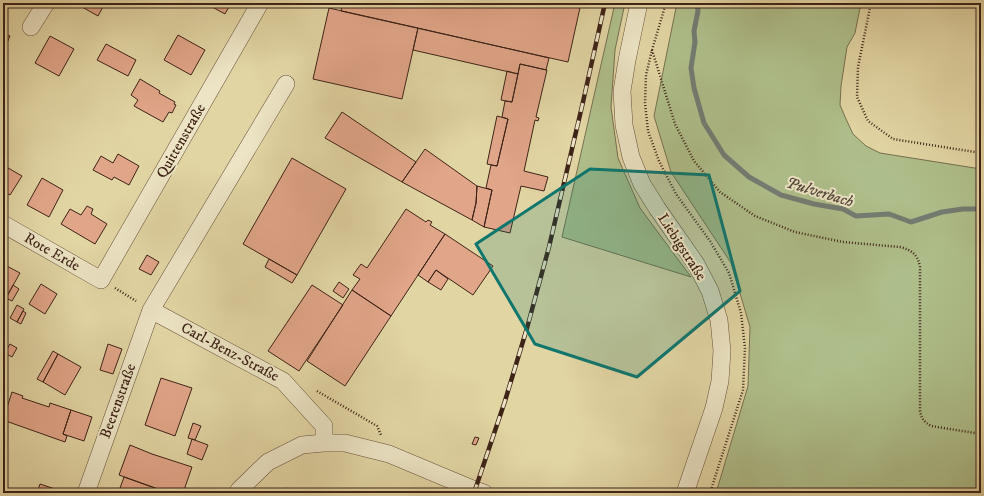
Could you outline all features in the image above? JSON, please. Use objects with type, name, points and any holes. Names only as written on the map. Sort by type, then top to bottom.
[{"type":"street","points":[[31,27],[46,3]]},
{"type":"street","name":"Quittenstraße","points":[[101,280],[260,3]]},
{"type":"street","name":"Liebigstraße","points":[[639,3],[622,91],[624,125],[631,157],[642,184],[696,264],[710,291],[719,320],[722,351],[720,381],[714,408],[685,493]]},
{"type":"street","name":"Beerenstraße","points":[[86,493],[150,310],[286,84]]},
{"type":"street","name":"Rote Erde","points":[[3,224],[101,280]]},
{"type":"street","name":"Carl-Benz-Straße","points":[[150,310],[283,381],[324,426],[324,443]]},
{"type":"street","points":[[238,493],[239,490],[268,462],[302,445],[324,443],[345,443],[389,454],[484,493]]},
{"type":"path","points":[[666,3],[652,50],[675,124],[694,160],[720,192],[755,216],[795,232],[843,242],[900,247],[908,249],[914,254],[919,260],[920,267],[921,417],[931,426],[981,434]]},
{"type":"path","points":[[871,3],[858,67],[857,97],[868,121],[893,139],[981,153]]},
{"type":"path","points":[[101,280],[150,310]]},
{"type":"path","points":[[317,391],[377,426],[389,454]]},
{"type":"highlighted area","points":[[590,169],[709,175],[740,291],[637,377],[535,344],[476,244]]},
{"type":"green space","points":[[615,3],[625,3],[615,50],[611,107],[618,158],[640,208],[691,277],[562,237]]},
{"type":"green space","points":[[677,3],[861,3],[855,33],[847,47],[841,86],[840,105],[853,134],[866,146],[880,153],[981,169],[981,493],[716,493],[748,386],[750,327],[731,263],[671,172],[654,116]]},
{"type":"building","points":[[75,3],[105,3],[98,16]]},
{"type":"building","points":[[205,3],[231,3],[225,14]]},
{"type":"building","points":[[342,3],[581,3],[568,62],[341,11]]},
{"type":"building","points":[[329,8],[418,28],[402,99],[313,79]]},
{"type":"building","points":[[418,28],[549,58],[546,70],[520,64],[518,74],[413,50]]},
{"type":"building","points":[[3,33],[10,36],[3,52]]},
{"type":"building","points":[[178,35],[205,50],[191,75],[164,60]]},
{"type":"building","points":[[50,36],[74,49],[59,76],[35,63]]},
{"type":"building","points":[[106,44],[136,60],[128,76],[97,60]]},
{"type":"building","points":[[520,64],[547,70],[536,117],[539,118],[538,121],[535,120],[524,171],[548,177],[544,191],[521,186],[510,233],[484,227],[492,190],[486,188],[491,165],[497,166],[508,119],[502,117],[505,101],[512,102]]},
{"type":"building","points":[[507,71],[518,74],[512,102],[501,100]]},
{"type":"building","points":[[140,79],[160,91],[159,93],[175,102],[174,104],[176,105],[172,113],[169,112],[163,122],[134,106],[138,100],[131,95]]},
{"type":"building","points":[[342,112],[416,162],[402,182],[325,138]]},
{"type":"building","points":[[497,116],[508,119],[497,166],[487,164]]},
{"type":"building","points":[[425,149],[477,186],[476,203],[472,220],[402,182]]},
{"type":"building","points":[[118,154],[139,166],[129,185],[114,177],[112,180],[93,170],[101,156],[113,163]]},
{"type":"building","points":[[292,158],[346,189],[297,275],[243,244]]},
{"type":"building","points":[[3,165],[22,176],[10,195],[3,191]]},
{"type":"building","points":[[42,178],[63,190],[49,217],[27,205]]},
{"type":"building","points":[[477,186],[492,190],[484,227],[472,220],[476,203]]},
{"type":"building","points":[[87,206],[93,209],[91,214],[107,224],[95,244],[61,224],[70,209],[81,215]]},
{"type":"building","points":[[406,209],[426,222],[428,220],[432,222],[430,225],[445,234],[391,316],[352,290],[360,279],[353,275],[361,264],[367,268]]},
{"type":"building","points":[[445,234],[493,266],[473,295],[436,270],[428,282],[418,275]]},
{"type":"building","points":[[147,255],[159,262],[151,275],[139,269]]},
{"type":"building","points":[[269,259],[297,275],[292,283],[265,267]]},
{"type":"building","points":[[3,264],[20,273],[6,298],[3,296]]},
{"type":"building","points":[[436,270],[448,279],[441,290],[428,282]]},
{"type":"building","points":[[339,282],[349,289],[343,298],[333,291]]},
{"type":"building","points":[[41,284],[57,294],[45,314],[29,304]]},
{"type":"building","points":[[13,285],[19,289],[12,301],[6,298]]},
{"type":"building","points":[[312,285],[343,305],[299,371],[268,351]]},
{"type":"building","points":[[352,290],[391,316],[345,386],[307,361]]},
{"type":"building","points":[[17,305],[24,309],[17,322],[10,318]]},
{"type":"building","points":[[23,311],[26,313],[21,324],[17,322]]},
{"type":"building","points":[[10,344],[17,348],[12,357],[5,353]]},
{"type":"building","points":[[108,344],[122,349],[113,374],[100,370]]},
{"type":"building","points":[[53,351],[58,354],[43,382],[37,379]]},
{"type":"building","points":[[58,354],[81,367],[65,395],[43,382]]},
{"type":"building","points":[[161,378],[192,388],[175,436],[145,425]]},
{"type":"building","points":[[12,392],[23,396],[22,398],[49,407],[50,403],[71,410],[63,434],[67,436],[65,442],[3,420]]},
{"type":"building","points":[[71,410],[92,417],[84,441],[63,434]]},
{"type":"building","points":[[193,423],[201,426],[195,440],[188,438]]},
{"type":"building","points":[[475,437],[479,438],[476,445],[472,444]]},
{"type":"building","points":[[192,439],[208,445],[202,460],[187,454]]},
{"type":"building","points":[[130,445],[192,467],[183,493],[169,493],[119,475]]},
{"type":"building","points":[[124,477],[169,493],[113,493],[114,489],[119,491]]},
{"type":"building","points":[[40,484],[58,490],[57,493],[37,493]]},
{"type":"building","points":[[286,488],[300,493],[284,493]]},
{"type":"waterway","name":"Pulverbach","points":[[697,3],[698,11],[694,31],[695,42],[691,68],[694,88],[704,123],[724,155],[749,177],[781,195],[814,204],[843,209],[856,216],[889,214],[911,222],[942,212],[963,209],[981,209]]},
{"type":"railway","points":[[474,493],[505,401],[549,247],[605,3]]}]
